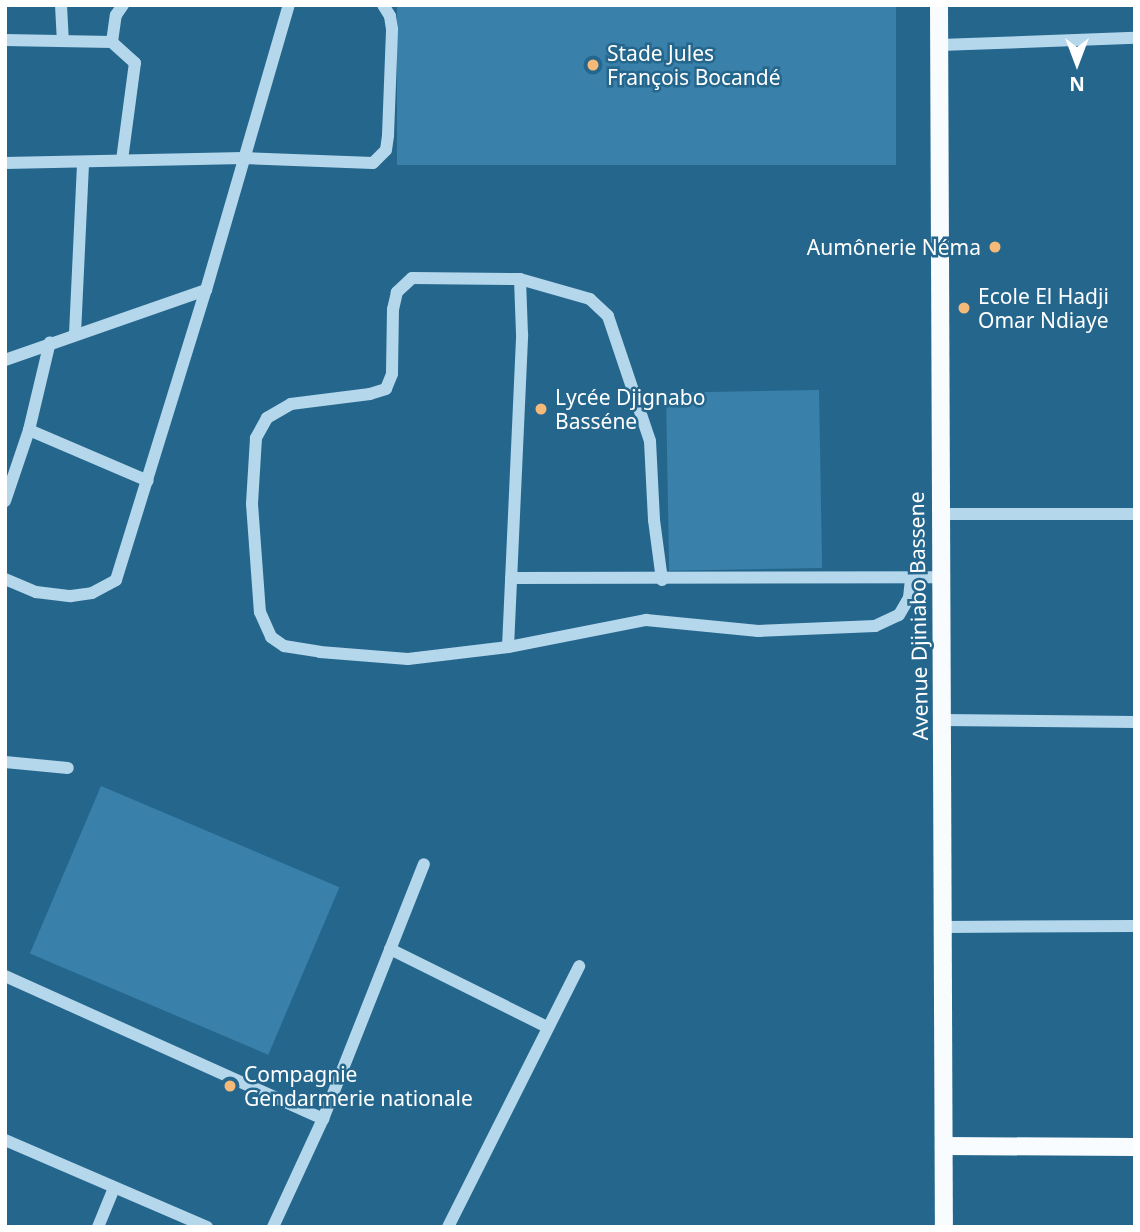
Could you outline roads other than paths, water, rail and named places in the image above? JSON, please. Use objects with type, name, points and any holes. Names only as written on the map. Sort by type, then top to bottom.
[{"type":"main road","name":"Avenue Djiniabo Bassene","points":[[939,5],[939,577],[944,1227]]},
{"type":"main road","points":[[944,1146],[1135,1147]]},
{"type":"street","points":[[61,5],[62,40]]},
{"type":"street","points":[[113,42],[116,15],[123,5]]},
{"type":"street","points":[[5,579],[36,592],[71,596],[92,593],[116,580],[206,290],[289,5]]},
{"type":"street","points":[[5,163],[244,158],[356,163],[378,161],[386,150],[388,135],[391,29],[390,16],[383,5]]},
{"type":"street","points":[[940,45],[1135,38]]},
{"type":"street","points":[[5,40],[113,42],[135,63],[122,160]]},
{"type":"street","points":[[75,334],[83,162]]},
{"type":"street","points":[[662,580],[654,520],[650,441],[608,316],[590,299],[520,279],[412,278],[397,292],[393,309],[392,374],[386,389],[370,394],[291,404],[267,418],[256,438],[252,504],[260,612],[271,637],[284,646],[320,652],[408,659],[508,648],[646,620],[758,631],[875,626],[899,615],[909,598],[911,578]]},
{"type":"street","points":[[508,648],[522,334],[520,279]]},
{"type":"street","points":[[5,360],[206,290]]},
{"type":"street","points":[[5,501],[29,430],[51,342]]},
{"type":"street","points":[[29,430],[148,481]]},
{"type":"street","points":[[940,514],[1135,514]]},
{"type":"street","points":[[511,579],[939,577]]},
{"type":"street","points":[[942,720],[1135,722]]},
{"type":"street","points":[[5,762],[68,768]]},
{"type":"street","points":[[272,1227],[323,1119],[424,864]]},
{"type":"street","points":[[943,927],[1135,926]]},
{"type":"street","points":[[390,949],[547,1027]]},
{"type":"street","points":[[448,1227],[579,966]]},
{"type":"street","points":[[5,976],[323,1119]]},
{"type":"street","points":[[5,1140],[207,1227]]},
{"type":"street","points":[[98,1227],[114,1188]]},
{"type":"place","name":"Stade Jules François Bocandé","points":[[593,65]]},
{"type":"place","name":"Aumônerie Néma","points":[[995,247]]},
{"type":"place","name":"Ecole El Hadji Omar Ndiaye","points":[[964,308]]},
{"type":"place","name":"Lycée Djignabo Basséne","points":[[541,409]]},
{"type":"place","name":"Compagnie Gendarmerie nationale","points":[[230,1086]]}]
